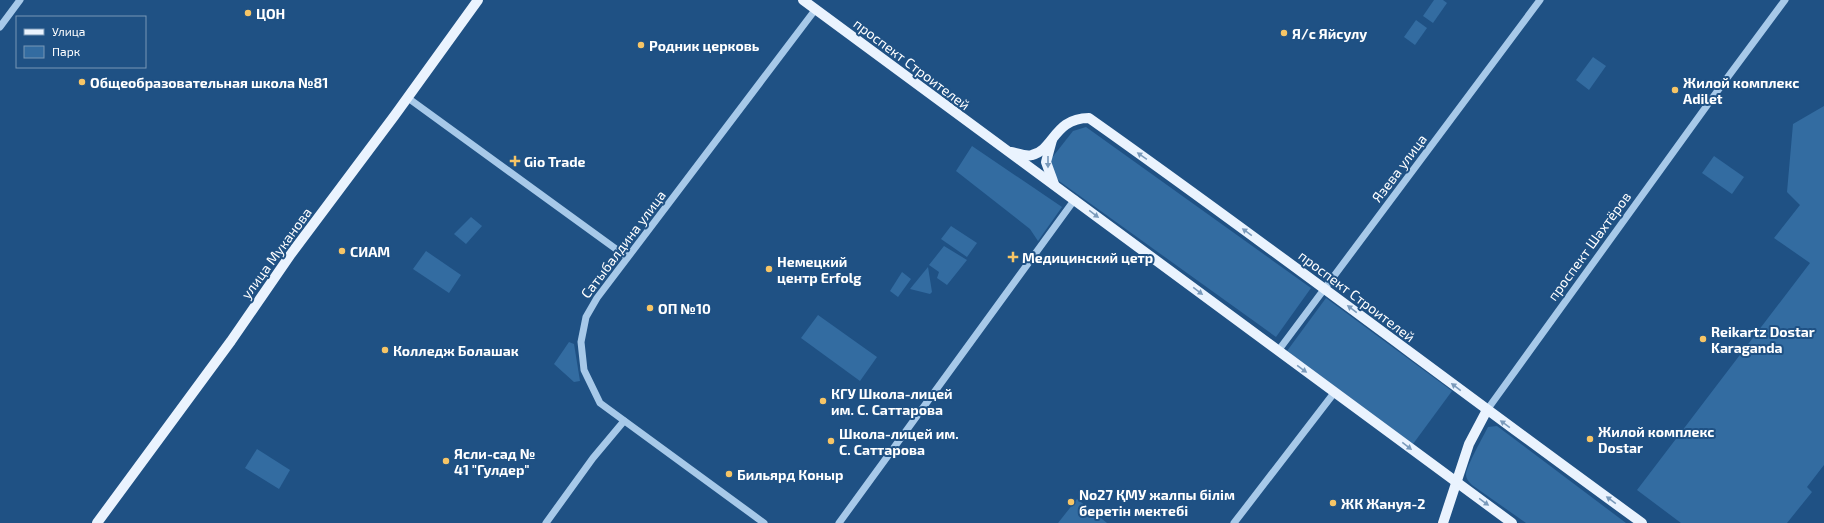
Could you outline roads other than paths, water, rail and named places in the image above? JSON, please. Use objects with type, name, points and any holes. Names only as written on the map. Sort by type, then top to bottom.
[{"type":"main road","name":"улица Муканова","points":[[97,523],[231,341],[291,254],[408,98],[478,0]]},
{"type":"main road","name":"проспект Строителей","points":[[803,0],[1512,523]]},
{"type":"main road","name":"проспект Строителей","points":[[1005,150],[1031,156],[1039,152],[1061,127],[1079,118],[1089,118],[1325,289],[1642,523]]},
{"type":"main road","points":[[1053,137],[1046,162],[1049,174],[1055,186]]},
{"type":"main road","name":"проспект Шахтёров","points":[[1443,523],[1469,444],[1487,410]]},
{"type":"street","points":[[0,27],[20,0]]},
{"type":"street","name":"Язева улица","points":[[1278,351],[1540,0]]},
{"type":"street","name":"проспект Шахтёров","points":[[1487,410],[1497,394],[1607,246],[1716,93],[1785,0]]},
{"type":"street","name":"Сатыбалдина улица","points":[[764,523],[600,403],[584,370],[581,342],[586,317],[597,298],[815,10]]},
{"type":"street","points":[[408,98],[627,257]]},
{"type":"street","points":[[839,523],[1075,200]]},
{"type":"street","points":[[1234,523],[1334,393]]},
{"type":"street","points":[[546,523],[602,447],[624,421]]},
{"type":"place","name":"ЦОН","points":[[248,13]]},
{"type":"place","name":"Я/c Яйсулу","points":[[1284,33]]},
{"type":"place","name":"Родник церковь","points":[[641,45]]},
{"type":"place","name":"Общеобразовательная школа №81","points":[[82,82]]},
{"type":"place","name":"Жилой комплекс Adilet","points":[[1675,90]]},
{"type":"place","name":"Gio Trade","points":[[515,161]]},
{"type":"place","name":"СИАМ","points":[[342,251]]},
{"type":"place","name":"Медицинский цетр","points":[[1013,257]]},
{"type":"place","name":"Немецкий центр Erfolg","points":[[769,269]]},
{"type":"place","name":"ОП №10","points":[[650,308]]},
{"type":"place","name":"Reikartz Dostar Karaganda","points":[[1703,339]]},
{"type":"place","name":"Колледж Болашак","points":[[385,350]]},
{"type":"place","name":"КГУ Школа-лицей им. С. Саттарова","points":[[823,401]]},
{"type":"place","name":"Жилой комплекс Dostar","points":[[1590,439]]},
{"type":"place","name":"Школа-лицей им. С. Саттарова","points":[[831,441]]},
{"type":"place","name":"Ясли-сад № 41 \"Гулдер\"","points":[[446,461]]},
{"type":"place","name":"Бильярд Коныр","points":[[729,474]]},
{"type":"place","name":"No27 ҚМУ жалпы білім беретін мектебі","points":[[1071,502]]},
{"type":"place","name":"ЖК Жануя-2","points":[[1333,503]]}]
